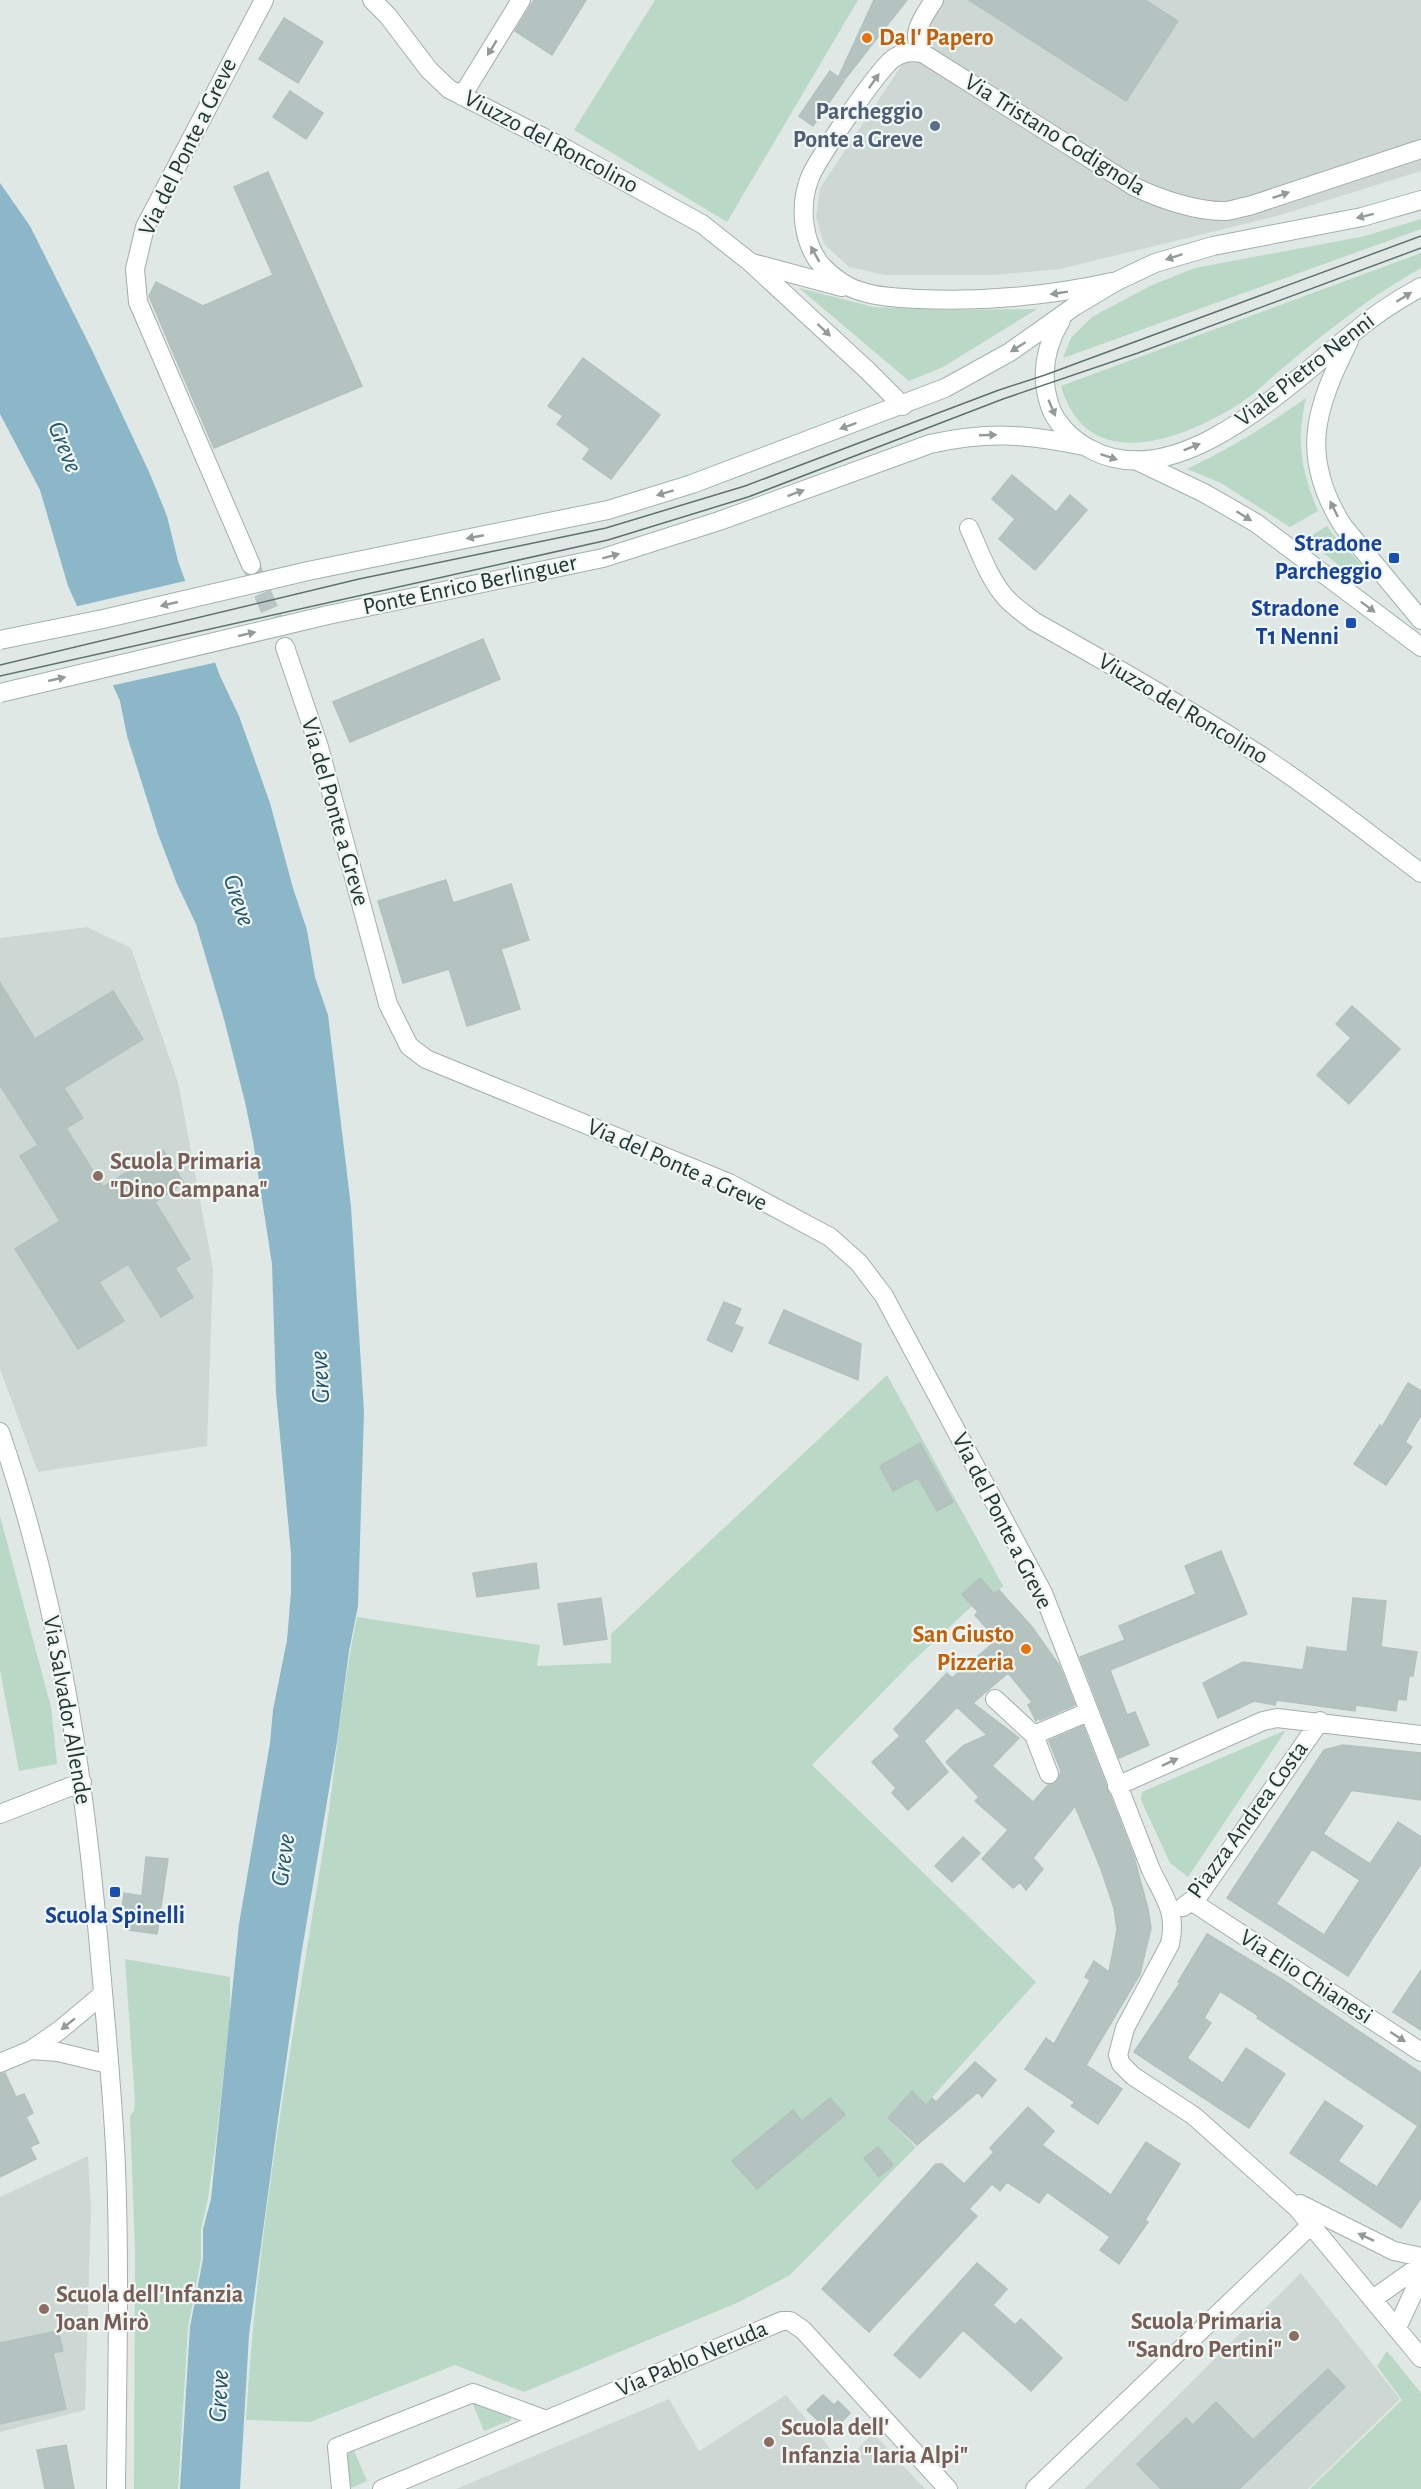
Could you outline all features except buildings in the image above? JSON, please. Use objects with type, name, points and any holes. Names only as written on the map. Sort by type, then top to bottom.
[{"type":"street","name":"Via del Ponte a Greve","points":[[251,565],[138,302],[135,269],[145,227],[264,0]]},
{"type":"street","name":"Viuzzo del Roncolino","points":[[372,0],[388,16],[439,81],[462,96],[675,207],[702,224],[750,262],[903,406]]},
{"type":"street","points":[[462,96],[521,0]]},
{"type":"street","points":[[924,54],[917,43],[917,32],[934,0]]},
{"type":"street","points":[[858,291],[828,272],[811,249],[804,216],[804,201],[809,181],[835,137],[885,66],[904,53],[924,54]]},
{"type":"street","name":"Via Tristano Codignola","points":[[924,54],[1145,192],[1182,204],[1225,211],[1249,206],[1421,150]]},
{"type":"street","points":[[903,406],[945,388],[987,366],[1116,281],[1155,263],[1194,250],[1362,217],[1421,200]]},
{"type":"street","name":"Viuzzo del Roncolino","points":[[750,262],[858,291],[896,297],[982,299],[1041,295],[1116,281]]},
{"type":"street","name":"Viale Pietro Nenni","points":[[1065,313],[1053,335],[1047,353],[1045,386],[1049,405],[1067,432],[1084,446],[1110,458],[1135,460],[1160,457],[1181,451],[1241,422],[1304,375],[1353,333],[1421,287]]},
{"type":"street","points":[[1353,333],[1337,365],[1319,411],[1316,432],[1319,469],[1335,513],[1343,526],[1421,620]]},
{"type":"street","name":"Ponte Enrico Berlinguer","points":[[0,640],[103,619],[308,571],[608,510],[692,484],[903,406]]},
{"type":"street","name":"Viale Pietro Nenni","points":[[930,444],[993,434],[1084,446]]},
{"type":"street","name":"Ponte Enrico Berlinguer","points":[[0,693],[328,615],[614,555],[719,521],[930,444]]},
{"type":"street","points":[[1135,460],[1204,493],[1256,523],[1421,647]]},
{"type":"street","name":"Viuzzo del Roncolino","points":[[969,528],[996,584],[1006,599],[1022,612],[1263,757],[1318,795],[1421,873]]},
{"type":"street","name":"Via del Ponte a Greve","points":[[285,647],[319,747],[388,1004],[409,1046],[426,1059],[729,1183],[830,1237],[859,1263],[884,1296],[1043,1593],[1117,1786],[1151,1870],[1172,1914],[1173,1929],[1170,1944],[1125,2028],[1118,2055],[1121,2064],[1133,2076],[1194,2116],[1286,2196],[1312,2224],[1421,2358]]},
{"type":"street","name":"Via Salvador Allende","points":[[0,1432],[27,1514],[52,1619],[82,1782],[103,1994],[116,2164],[116,2489]]},
{"type":"street","points":[[995,1699],[1034,1735],[1049,1774]]},
{"type":"street","points":[[1034,1735],[1088,1712]]},
{"type":"street","points":[[1117,1786],[1263,1721],[1277,1718],[1320,1721],[1421,1735]]},
{"type":"street","name":"Piazza Andrea Costa","points":[[1172,1914],[1200,1895],[1320,1721]]},
{"type":"street","points":[[0,1814],[82,1782]]},
{"type":"street","name":"Via Elio Chianesi","points":[[1191,1901],[1421,2052]]},
{"type":"street","points":[[0,2063],[32,2050],[103,1994]]},
{"type":"street","points":[[32,2050],[58,2052],[108,2064]]},
{"type":"street","points":[[1286,2196],[1394,2251],[1421,2258]]},
{"type":"street","points":[[1035,2489],[1312,2224]]},
{"type":"street","points":[[1373,2299],[1421,2265]]},
{"type":"street","points":[[1397,2328],[1421,2276]]},
{"type":"street","name":"Via Pablo Neruda","points":[[382,2489],[782,2321],[790,2321],[803,2330],[948,2489]]},
{"type":"street","points":[[341,2489],[337,2447],[473,2392],[546,2420]]},
{"type":"shaded area","points":[[945,0],[1421,0],[1421,171],[1277,216],[1060,269],[993,275],[885,275],[849,267],[824,244],[816,217],[820,188]]},
{"type":"shaded area","name":"Scuola Primaria \"Dino Campana\"","points":[[87,927],[131,948],[178,1082],[213,1269],[207,1446],[38,1472],[0,1369],[0,938]]},
{"type":"shaded area","name":"Scuola dell'Infanzia Joan Mirò","points":[[88,2156],[91,2207],[85,2410],[0,2432],[0,2197]]},
{"type":"shaded area","name":"Scuola Primaria \"Sandro Pertini\"","points":[[1301,2273],[1400,2399],[1308,2489],[1084,2489]]},
{"type":"shaded area","points":[[786,2395],[843,2464],[873,2433],[925,2489],[456,2489],[669,2399],[699,2451]]},
{"type":"green space","points":[[655,0],[858,0],[727,222],[574,130]]},
{"type":"green space","points":[[1421,219],[1421,229],[1063,358],[1071,338],[1092,317],[1152,285],[1195,268],[1365,236]]},
{"type":"green space","points":[[1421,253],[1421,268],[1343,319],[1242,402],[1193,428],[1167,437],[1140,442],[1115,441],[1092,433],[1074,415],[1061,386]]},
{"type":"green space","points":[[799,288],[873,307],[946,310],[1037,309],[943,367],[909,381]]},
{"type":"green space","points":[[1306,398],[1301,428],[1302,455],[1304,469],[1318,511],[1290,527],[1221,483],[1187,469],[1248,436]]},
{"type":"green space","points":[[1327,526],[1364,569],[1368,575],[1365,579],[1355,578],[1306,539]]},
{"type":"green space","points":[[887,1375],[1003,1586],[994,1594],[980,1578],[962,1593],[972,1606],[912,1662],[812,1765],[1036,1982],[926,2104],[912,2091],[887,2118],[916,2147],[790,2275],[739,2302],[524,2392],[455,2365],[310,2422],[246,2420],[258,2280],[267,2210],[357,1617],[540,1645],[537,1666],[611,1663],[611,1634]]},
{"type":"green space","points":[[0,1516],[51,1707],[57,1764],[19,1771],[0,1670]]},
{"type":"green space","points":[[1286,1730],[1188,1877],[1170,1863],[1141,1800],[1142,1792]]},
{"type":"green space","points":[[125,1959],[230,1977],[230,2015],[216,2140],[208,2199],[201,2229],[201,2259],[188,2328],[178,2489],[134,2489],[135,2250],[130,2116],[134,2111],[135,2102]]},
{"type":"green space","points":[[1387,2351],[1421,2393],[1421,2489],[1310,2489],[1402,2400],[1377,2366]]},
{"type":"green space","points":[[472,2402],[511,2416],[511,2420],[484,2431]]},
{"type":"green space","points":[[354,2451],[367,2481],[349,2487],[346,2455]]},
{"type":"water","name":"Greve","points":[[0,183],[30,226],[150,474],[167,516],[178,561],[220,676],[239,716],[270,803],[307,930],[315,977],[328,1015],[351,1207],[364,1412],[358,1606],[301,1956],[249,2335],[240,2489],[180,2489],[190,2327],[203,2259],[203,2229],[211,2199],[239,1924],[270,1743],[273,1710],[287,1640],[291,1593],[291,1553],[276,1393],[272,1264],[245,1102],[196,924],[177,884],[158,834],[127,736],[120,701],[68,586],[40,490],[0,414]]},
{"type":"pier","points":[[189,580],[218,662],[110,686],[74,607]]},
{"type":"tunnel","points":[[252,568],[285,647]]},
{"type":"tram line","points":[[0,665],[359,579],[606,528],[745,486],[999,390],[1421,236]]},
{"type":"tram line","points":[[0,676],[608,540],[748,497],[1003,399],[1138,353],[1421,248]]},
{"type":"place","name":"Da I' Papero","points":[[867,38]]},
{"type":"place","name":"Parcheggio Ponte a Greve","points":[[935,126]]},
{"type":"place","name":"Stradone Parcheggio","points":[[1394,558]]},
{"type":"place","name":"Stradone T1 Nenni","points":[[1351,623]]},
{"type":"place","name":"Scuola Primaria \"Dino Campana\"","points":[[98,1176]]},
{"type":"place","name":"San Giusto Pizzeria","points":[[1026,1649]]},
{"type":"place","name":"Scuola Spinelli","points":[[115,1892]]},
{"type":"place","name":"Scuola dell'Infanzia Joan Mirò","points":[[44,2309]]},
{"type":"place","name":"Scuola Primaria \"Sandro Pertini\"","points":[[1294,2336]]},
{"type":"place","name":"Scuola dell' Infanzia \"Iaria Alpi\"","points":[[769,2442]]}]
